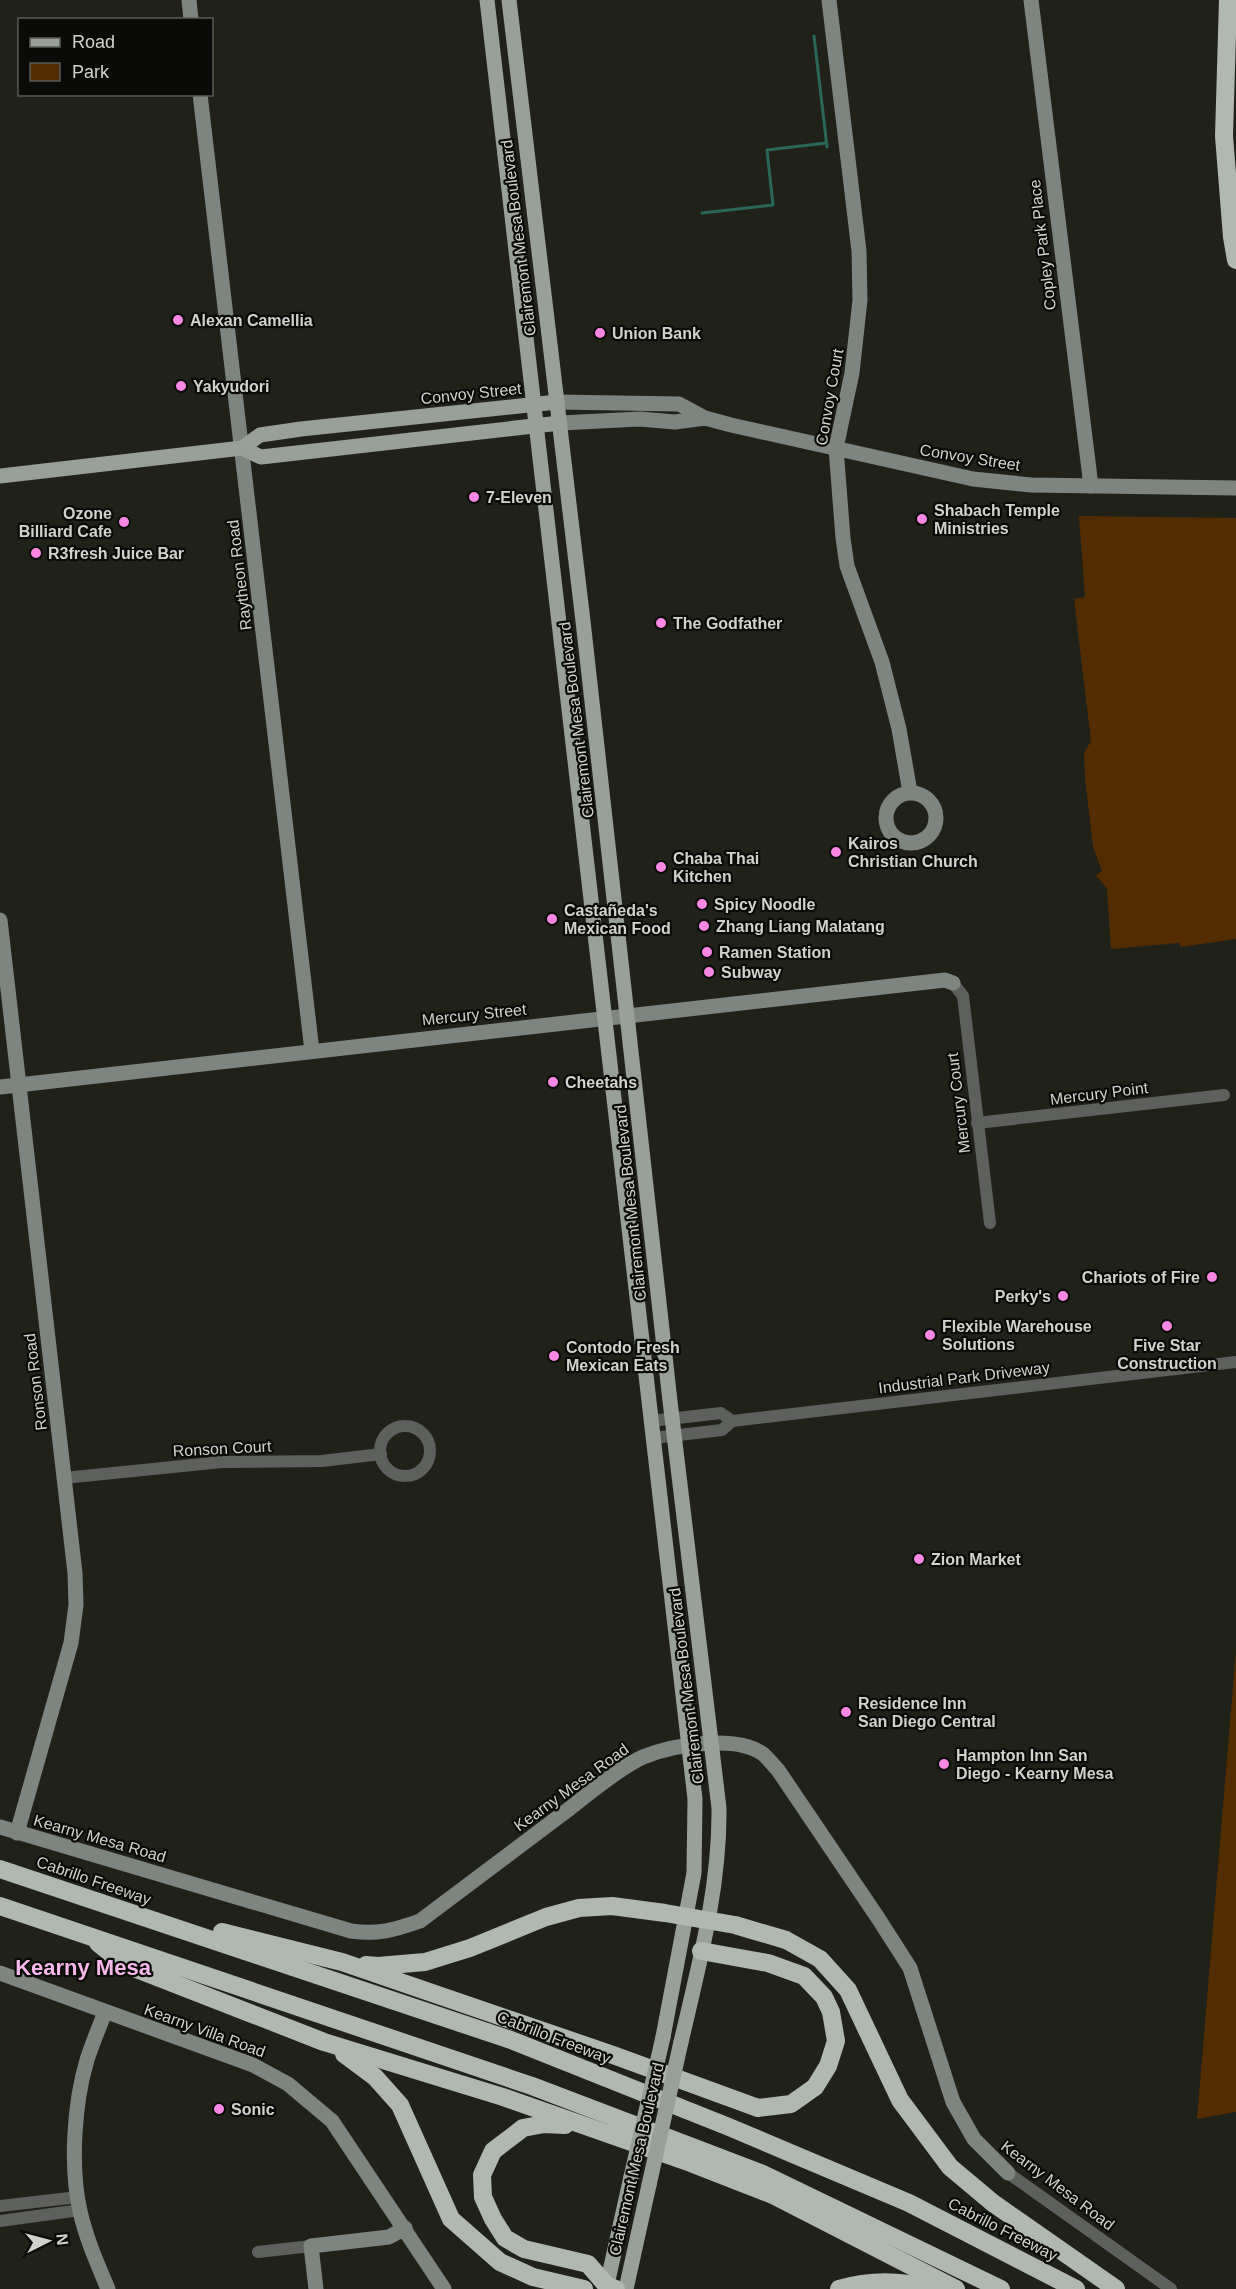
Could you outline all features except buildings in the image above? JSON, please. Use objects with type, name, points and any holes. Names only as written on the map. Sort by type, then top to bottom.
[{"type":"highway","points":[[1228,0],[1224,136],[1236,260]]},
{"type":"highway","name":"Cabrillo Freeway","points":[[0,1869],[511,2040],[729,2127],[909,2203],[1076,2289]]},
{"type":"highway","points":[[82,1897],[342,1962],[613,2055],[758,2108],[791,2104],[815,2087],[828,2066],[836,2042],[831,2012],[824,1997],[804,1976],[768,1963],[701,1951]]},
{"type":"highway","points":[[0,1906],[532,2086],[752,2170],[1001,2289]]},
{"type":"highway","points":[[342,1962],[378,1966],[425,1962],[470,1948],[546,1917],[579,1908],[612,1906],[735,1925],[786,1940],[820,1959],[848,1990],[900,2100],[950,2168],[993,2203],[1116,2289]]},
{"type":"highway","points":[[90,1937],[124,1964],[324,2042],[502,2097],[691,2163],[773,2195],[956,2289]]},
{"type":"highway","points":[[324,2042],[375,2077],[400,2105],[451,2219],[500,2262],[533,2277],[584,2289],[610,2288]]},
{"type":"highway","points":[[582,2126],[544,2124],[524,2128],[507,2139],[492,2151],[482,2175],[483,2197],[505,2238],[524,2249],[588,2264],[610,2288]]},
{"type":"highway","points":[[839,2289],[859,2283],[877,2282],[909,2283],[931,2289]]},
{"type":"main road","name":"Clairemont Mesa Boulevard","points":[[487,0],[535,405],[603,1018],[690,1746],[696,1821],[696,1857],[687,1917],[663,2037],[631,2177],[610,2288]]},
{"type":"main road","name":"Clairemont Mesa Boulevard","points":[[508,0],[560,423],[672,1418],[712,1744],[719,1835],[716,1876],[701,1951],[626,2289]]},
{"type":"main road","name":"Convoy Street","points":[[0,476],[242,448],[260,435],[557,402]]},
{"type":"main road","name":"Convoy Street","points":[[242,448],[261,457],[560,423]]},
{"type":"street","points":[[189,0],[191,18]]},
{"type":"street","name":"Convoy Court","points":[[829,0],[859,251],[860,300],[852,373],[836,448],[837,484],[847,566],[882,662],[899,729],[910,792]]},
{"type":"street","name":"Copley Park Place","points":[[1030,0],[1091,486]]},
{"type":"street","name":"Raytheon Road","points":[[200,96],[312,1051]]},
{"type":"street","name":"Convoy Street","points":[[557,402],[679,404],[705,418],[973,479],[1031,485],[1236,488]]},
{"type":"street","name":"Convoy Street","points":[[560,423],[629,420],[675,422],[705,418]]},
{"type":"street","name":"Ronson Road","points":[[0,920],[75,1573],[75,1623],[67,1664],[17,1833]]},
{"type":"street","name":"Mercury Street","points":[[0,1087],[945,980],[953,983]]},
{"type":"street","name":"Mercury Court","points":[[953,983],[963,996],[990,1223]]},
{"type":"street","name":"Mercury Point","points":[[977,1124],[1224,1095]]},
{"type":"street","name":"Industrial Park Driveway","points":[[653,1438],[722,1430],[732,1421],[1236,1362]]},
{"type":"street","name":"Industrial Park Driveway","points":[[651,1421],[721,1413],[732,1421]]},
{"type":"street","points":[[405,1425],[422,1432],[430,1447],[426,1465],[412,1475],[394,1473],[385,1465],[381,1454],[382,1442],[389,1432],[405,1425]]},
{"type":"street","name":"Ronson Court","points":[[64,1478],[222,1462],[322,1461],[381,1454]]},
{"type":"street","name":"Kearny Mesa Road","points":[[0,1827],[351,1931],[388,1932],[420,1922],[600,1785],[640,1758],[662,1750],[690,1746],[712,1744],[746,1746],[762,1753],[778,1770],[910,1968],[953,2102],[974,2139],[1008,2173],[1171,2289]]},
{"type":"street","name":"Kearny Villa Road","points":[[0,1973],[253,2065],[288,2084],[332,2121],[444,2289]]},
{"type":"street","points":[[105,2012],[87,2062],[77,2115],[75,2163],[79,2204],[90,2246],[108,2289]]},
{"type":"street","points":[[0,2206],[79,2204]]},
{"type":"street","points":[[0,2221],[79,2204]]},
{"type":"street","points":[[258,2252],[389,2236],[405,2228]]},
{"type":"street","points":[[311,2246],[316,2289]]},
{"type":"green space","points":[[1079,516],[1236,518],[1236,939],[1181,947],[1179,943],[1111,949],[1107,889],[1096,875],[1102,871],[1093,847],[1085,778],[1084,753],[1091,741],[1074,599],[1085,597]]},
{"type":"green space","points":[[1236,1650],[1236,2112],[1197,2119]]},
{"type":"waterway","points":[[814,36],[827,147]]},
{"type":"waterway","points":[[702,213],[773,205],[767,150],[826,143]]},
{"type":"place","name":"Alexan Camellia","points":[[178,320]]},
{"type":"place","name":"Union Bank","points":[[600,333]]},
{"type":"place","name":"Yakyudori","points":[[181,386]]},
{"type":"place","name":"7-Eleven","points":[[474,497]]},
{"type":"place","name":"Shabach Temple Ministries","points":[[922,519]]},
{"type":"place","name":"Ozone Billiard Cafe","points":[[124,522]]},
{"type":"place","name":"R3fresh Juice Bar","points":[[36,553]]},
{"type":"place","name":"The Godfather","points":[[661,623]]},
{"type":"place","name":"Kairos Christian Church","points":[[836,852]]},
{"type":"place","name":"Chaba Thai Kitchen","points":[[661,867]]},
{"type":"place","name":"Spicy Noodle","points":[[702,904]]},
{"type":"place","name":"Castañeda's Mexican Food","points":[[552,919]]},
{"type":"place","name":"Zhang Liang Malatang","points":[[704,926]]},
{"type":"place","name":"Ramen Station","points":[[707,952]]},
{"type":"place","name":"Subway","points":[[709,972]]},
{"type":"place","name":"Cheetahs","points":[[553,1082]]},
{"type":"place","name":"Chariots of Fire","points":[[1212,1277]]},
{"type":"place","name":"Perky's","points":[[1063,1296]]},
{"type":"place","name":"Five Star Construction","points":[[1167,1326]]},
{"type":"place","name":"Flexible Warehouse Solutions","points":[[930,1335]]},
{"type":"place","name":"Contodo Fresh Mexican Eats","points":[[554,1356]]},
{"type":"place","name":"Zion Market","points":[[919,1559]]},
{"type":"place","name":"Residence Inn San Diego Central","points":[[846,1712]]},
{"type":"place","name":"Hampton Inn San Diego - Kearny Mesa","points":[[944,1764]]},
{"type":"place","name":"Sonic","points":[[219,2109]]},
{"type":"district","name":"Kearny Mesa","points":[[83,1967]]}]
